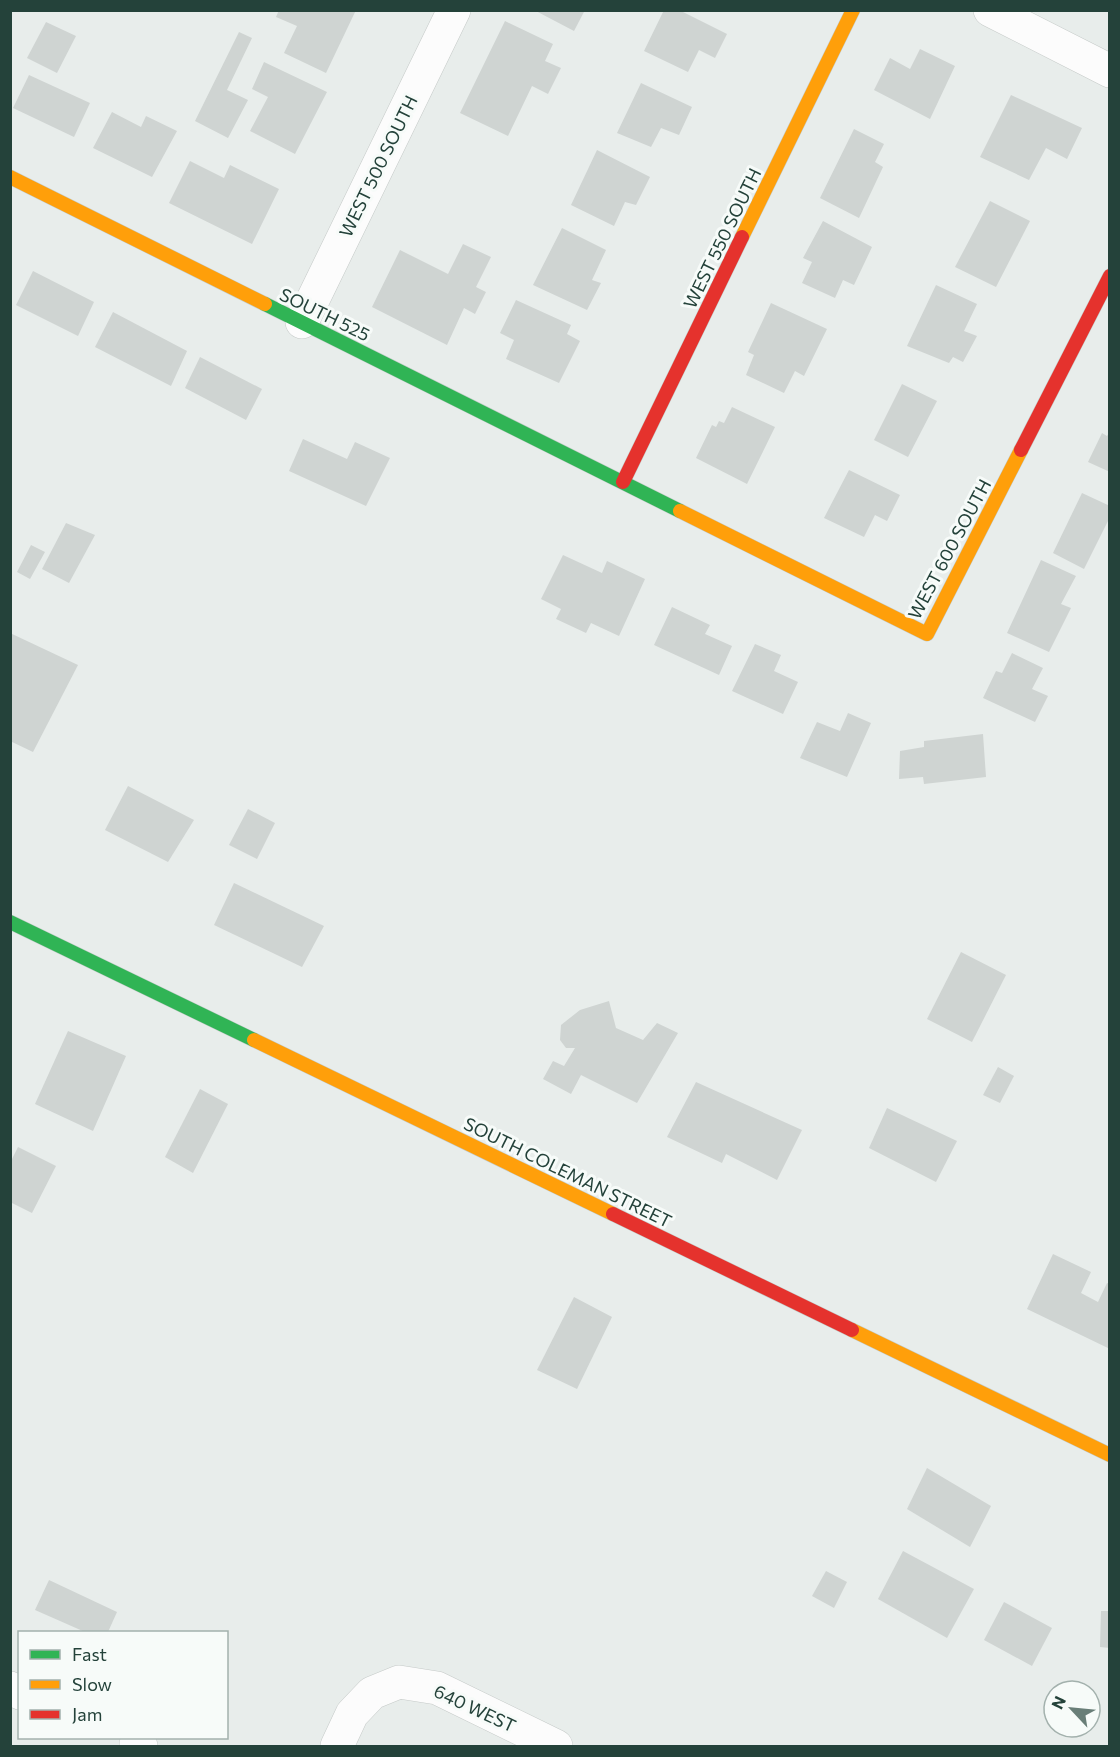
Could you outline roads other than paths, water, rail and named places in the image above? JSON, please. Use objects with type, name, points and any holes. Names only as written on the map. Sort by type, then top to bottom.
[{"type":"street","name":"WEST 500 SOUTH","points":[[302,322],[454,10]]},
{"type":"street","name":"WEST 550 SOUTH","points":[[623,482],[853,10]]},
{"type":"street","points":[[990,10],[1110,71]]},
{"type":"street","name":"SOUTH 525","points":[[10,177],[623,482]]},
{"type":"street","name":"WEST 600 SOUTH","points":[[623,482],[927,634],[1110,276]]},
{"type":"street","name":"SOUTH COLEMAN STREET","points":[[10,921],[1110,1455]]},
{"type":"street","name":"640 WEST","points":[[337,1746],[352,1714],[372,1693],[399,1682],[437,1688],[556,1746]]}]
